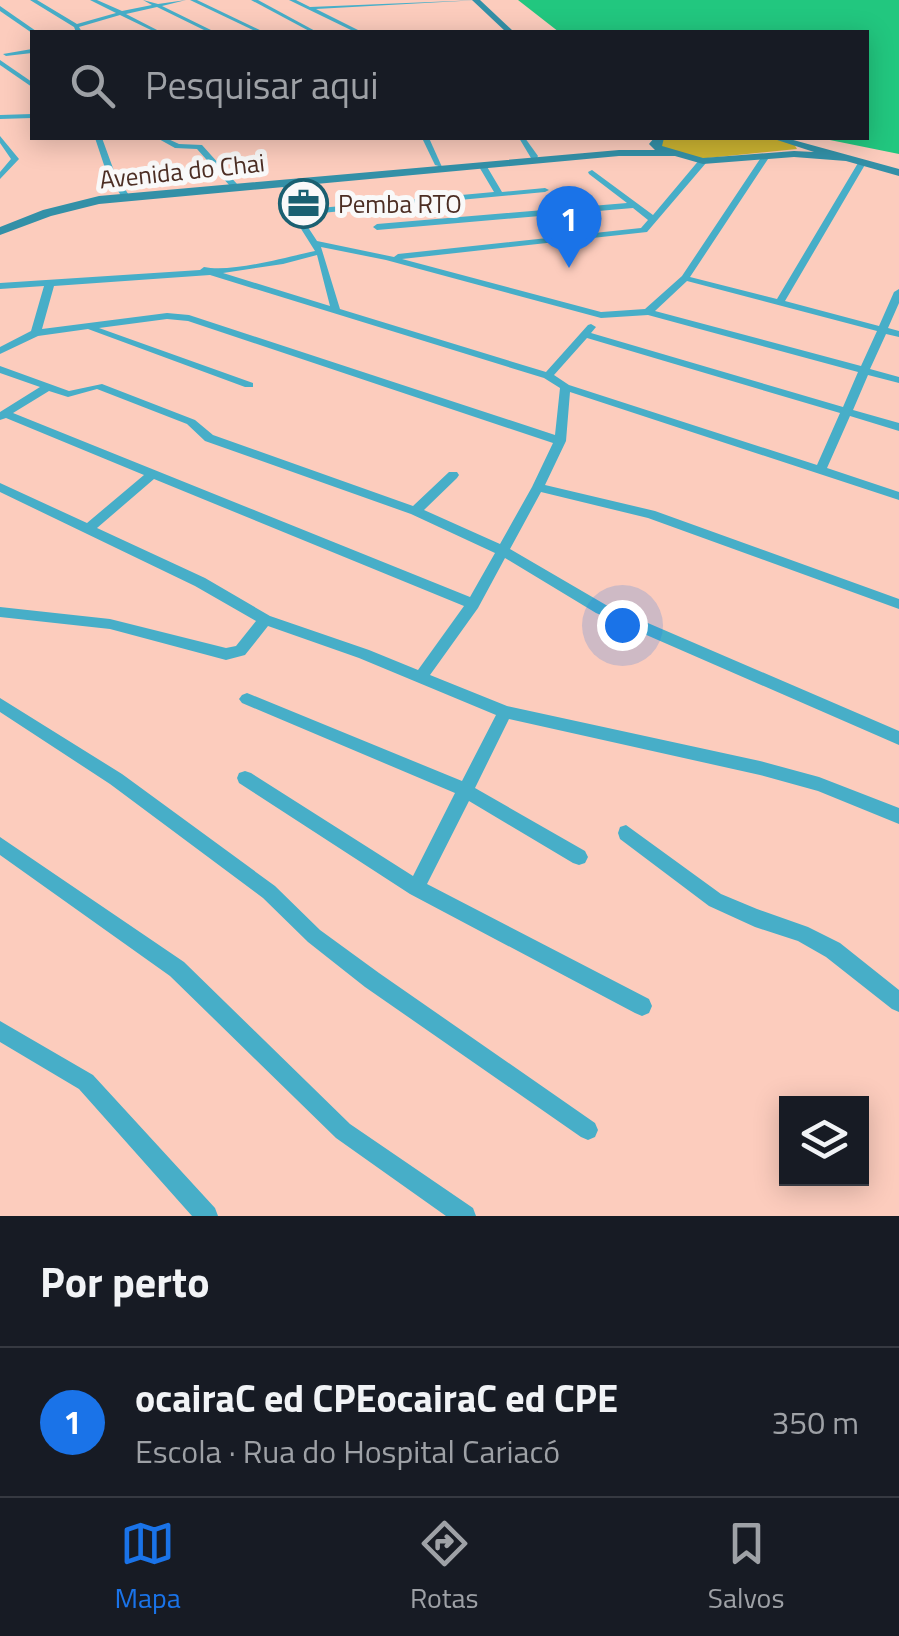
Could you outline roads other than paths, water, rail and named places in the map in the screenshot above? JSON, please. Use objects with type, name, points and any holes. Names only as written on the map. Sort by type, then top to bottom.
[{"type":"main road","points":[[478,2],[508,30]]},
{"type":"main road","points":[[780,140],[797,149],[899,173]]},
{"type":"main road","name":"Avenida do Chai","points":[[0,228],[125,195],[656,141],[671,154]]},
{"type":"main road","name":"Avenida do Chai","points":[[125,195],[633,152],[703,160],[766,156],[797,149]]},
{"type":"street","points":[[33,0],[78,29],[88,21],[183,0]]},
{"type":"street","points":[[93,0],[154,30]]},
{"type":"street","points":[[146,0],[208,30]]},
{"type":"street","points":[[193,0],[258,30]]},
{"type":"street","points":[[254,0],[310,30]]},
{"type":"street","points":[[292,0],[355,30]]},
{"type":"street","points":[[311,8],[326,2],[478,2]]},
{"type":"street","points":[[393,14],[478,2]]},
{"type":"street","points":[[0,8],[31,30]]},
{"type":"street","points":[[88,21],[98,27]]},
{"type":"street","points":[[2,55],[30,51]]},
{"type":"street","points":[[2,55],[30,83]]},
{"type":"street","points":[[0,109],[4,116],[30,116]]},
{"type":"street","points":[[0,138],[15,159],[0,176]]},
{"type":"street","points":[[99,140],[110,171],[125,195]]},
{"type":"street","points":[[165,140],[178,146],[199,146],[234,184]]},
{"type":"street","points":[[427,140],[439,165]]},
{"type":"street","points":[[523,140],[534,156]]},
{"type":"street","points":[[648,312],[685,278],[766,156]]},
{"type":"street","points":[[387,258],[644,230],[703,160]]},
{"type":"street","points":[[780,302],[862,163]]},
{"type":"street","points":[[482,165],[499,194]]},
{"type":"street","points":[[592,172],[653,219]]},
{"type":"street","points":[[284,184],[317,248],[336,311]]},
{"type":"street","points":[[296,213],[545,190]]},
{"type":"street","points":[[377,228],[635,205]]},
{"type":"street","points":[[0,286],[272,263],[317,248],[387,258],[601,315],[648,312],[899,380]]},
{"type":"street","points":[[204,270],[548,376],[565,386],[899,496]]},
{"type":"street","points":[[685,278],[899,334]]},
{"type":"street","points":[[36,333],[50,282]]},
{"type":"street","points":[[820,471],[899,292]]},
{"type":"street","points":[[548,376],[601,315]]},
{"type":"street","points":[[0,352],[36,333],[167,316],[189,318],[560,440]]},
{"type":"street","points":[[93,328],[249,385]]},
{"type":"street","points":[[585,334],[899,427]]},
{"type":"street","points":[[0,369],[68,394],[98,386],[191,422],[208,438],[354,487],[415,512],[505,552],[601,609],[899,738]]},
{"type":"street","points":[[420,678],[473,604],[538,487],[560,440],[565,386]]},
{"type":"street","points":[[2,416],[46,388]]},
{"type":"street","points":[[2,416],[154,473],[320,546],[473,604]]},
{"type":"street","points":[[88,529],[154,473]]},
{"type":"street","points":[[415,512],[453,476]]},
{"type":"street","points":[[0,487],[200,582],[265,620],[505,712],[760,768],[818,784],[899,816]]},
{"type":"street","points":[[538,487],[651,514],[899,604]]},
{"type":"street","points":[[0,612],[110,624],[226,654],[240,651],[265,620]]},
{"type":"street","points":[[247,699],[464,789],[579,857]]},
{"type":"street","points":[[0,704],[116,779],[269,892],[314,936],[358,969],[588,1130]]},
{"type":"street","points":[[416,888],[505,712]]},
{"type":"street","points":[[244,778],[416,888],[642,1006]]},
{"type":"street","points":[[626,833],[716,900],[802,933],[833,950],[899,1002]]},
{"type":"street","points":[[0,845],[177,969],[343,1130],[465,1216]]},
{"type":"street","points":[[0,1031],[86,1082],[207,1216]]},
{"type":"place","name":"Pemba RTO","points":[[303,204]]},
{"type":"place","name":"ocairaC ed CPEocairaC ed CPE","points":[[569,268]]}]
